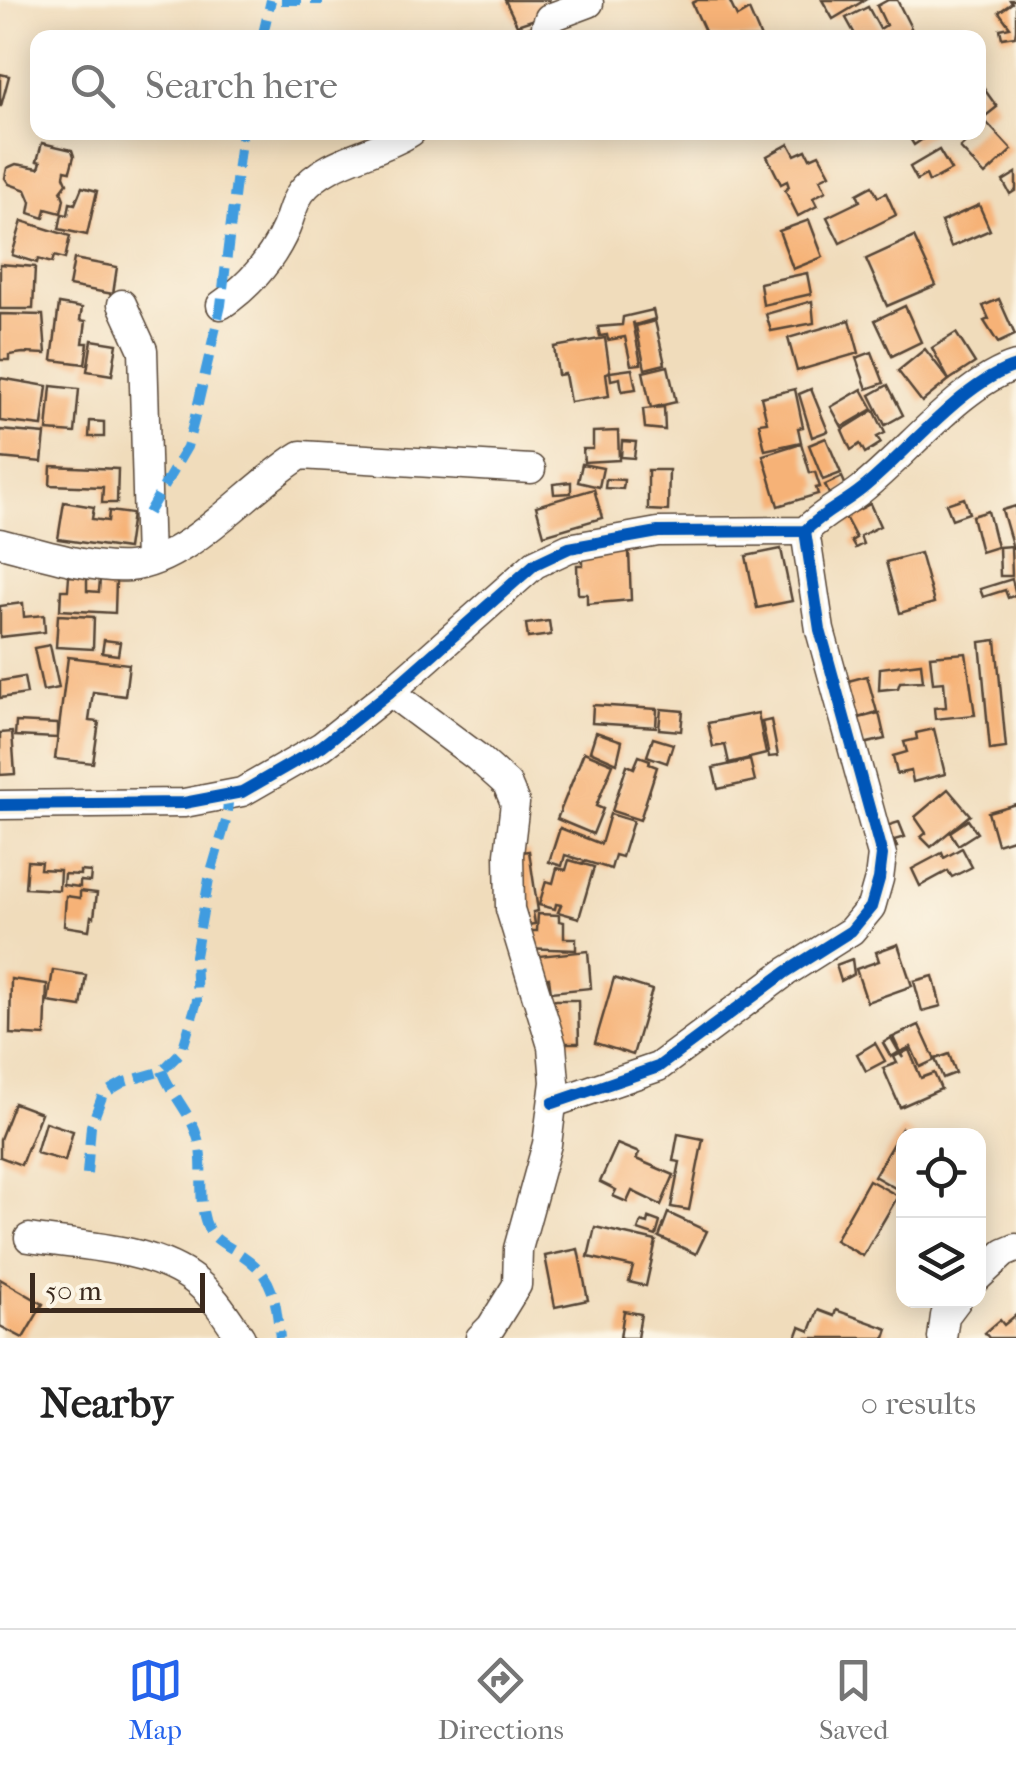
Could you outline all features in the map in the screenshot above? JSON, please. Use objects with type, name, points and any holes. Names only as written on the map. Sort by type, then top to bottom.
[{"type":"street","points":[[547,30],[549,18],[589,3],[587,0]]},
{"type":"street","points":[[221,305],[243,290],[264,265],[302,190],[328,168],[398,140]]},
{"type":"street","points":[[122,304],[144,350],[149,562]]},
{"type":"street","points":[[0,804],[184,804],[242,792],[322,746],[390,692],[535,564],[569,548],[658,532],[805,532],[824,511],[860,490],[981,384],[1016,366]]},
{"type":"street","points":[[0,543],[96,564],[127,567],[149,562],[182,546],[276,470],[301,455],[531,468]]},
{"type":"street","points":[[553,1103],[658,1066],[786,972],[851,931],[870,907],[880,879],[882,854],[820,630],[805,532]]},
{"type":"street","points":[[390,692],[507,784],[515,803],[509,854],[510,909],[552,1046],[553,1103],[547,1144],[518,1249],[517,1285],[480,1338]]},
{"type":"street","points":[[29,1238],[167,1264],[193,1279],[241,1338]]},
{"type":"street","points":[[986,1269],[1004,1252],[1016,1248]]},
{"type":"street","points":[[942,1338],[944,1316],[950,1308]]},
{"type":"building","points":[[505,0],[549,0],[553,13],[517,25]]},
{"type":"building","points":[[729,0],[737,17],[749,10],[758,30],[704,30],[692,3]]},
{"type":"building","points":[[822,0],[865,0],[833,19]]},
{"type":"building","points":[[897,0],[912,30],[853,30],[846,18],[868,7],[880,29],[886,25],[877,6]]},
{"type":"building","points":[[1010,0],[1016,0],[1015,36],[1002,38],[1000,29],[1010,27],[999,12],[1012,3]]},
{"type":"building","points":[[540,24],[542,30],[521,30]]},
{"type":"building","points":[[0,74],[9,76],[1,106],[0,106]]},
{"type":"building","points":[[986,92],[997,107],[986,116]]},
{"type":"building","points":[[986,124],[1012,150],[985,175],[960,148],[969,140],[986,140]]},
{"type":"building","points":[[42,143],[72,150],[74,156],[70,171],[65,170],[67,183],[61,191],[61,213],[46,209],[44,218],[29,213],[31,202],[26,190],[9,184],[5,178],[7,168],[16,164],[39,168]]},
{"type":"building","points":[[789,144],[795,155],[806,150],[810,158],[819,154],[830,174],[820,179],[826,191],[813,198],[817,206],[798,216],[785,190],[789,187],[787,181],[781,184],[767,156]]},
{"type":"building","points":[[939,150],[951,170],[929,182],[926,175],[917,180],[910,167]]},
{"type":"building","points":[[1016,173],[1016,190],[1010,194],[1003,181]]},
{"type":"building","points":[[872,186],[878,197],[886,193],[896,215],[840,243],[827,217],[860,201],[857,194]]},
{"type":"building","points":[[82,187],[97,191],[87,235],[59,229],[62,214],[68,215],[70,203],[75,204]]},
{"type":"building","points":[[979,205],[990,230],[951,247],[941,222]]},
{"type":"building","points":[[809,220],[823,257],[793,269],[779,231]]},
{"type":"building","points":[[22,221],[70,236],[65,259],[54,256],[52,263],[38,259],[37,263],[12,255]]},
{"type":"building","points":[[914,237],[936,285],[887,306],[866,259]]},
{"type":"building","points":[[74,259],[117,267],[113,294],[69,286]]},
{"type":"building","points":[[0,264],[35,267],[33,309],[0,309]]},
{"type":"building","points":[[807,273],[811,294],[763,305],[760,283]]},
{"type":"building","points":[[999,299],[1015,335],[998,343],[984,321],[989,319],[983,306]]},
{"type":"building","points":[[812,301],[814,323],[771,331],[766,314]]},
{"type":"building","points":[[59,304],[82,308],[80,320],[86,321],[83,343],[88,343],[85,364],[52,360]]},
{"type":"building","points":[[905,306],[921,342],[892,356],[875,320]]},
{"type":"building","points":[[653,310],[655,319],[635,325],[633,322],[641,364],[631,365],[625,337],[608,340],[607,335],[600,336],[598,327],[622,325],[623,317]]},
{"type":"building","points":[[0,314],[43,315],[46,354],[23,353],[0,360]]},
{"type":"building","points":[[850,320],[859,353],[797,371],[788,338]]},
{"type":"building","points":[[655,321],[665,364],[645,369],[636,326]]},
{"type":"building","points":[[956,333],[975,363],[949,380],[932,348]]},
{"type":"building","points":[[605,338],[609,396],[570,402],[565,374],[558,375],[554,347]]},
{"type":"building","points":[[92,340],[117,344],[112,375],[87,371]]},
{"type":"building","points":[[925,349],[949,380],[922,402],[898,371]]},
{"type":"building","points":[[872,352],[884,383],[867,389],[856,358]]},
{"type":"building","points":[[668,366],[676,402],[651,408],[643,372]]},
{"type":"building","points":[[632,369],[636,389],[622,391],[620,378],[611,380],[610,372]]},
{"type":"building","points":[[0,378],[47,386],[42,426],[0,421]]},
{"type":"building","points":[[888,385],[903,415],[885,425],[870,395]]},
{"type":"building","points":[[51,386],[79,389],[75,433],[47,431]]},
{"type":"building","points":[[795,389],[803,427],[798,428],[801,442],[765,450],[759,423],[767,422],[761,397]]},
{"type":"building","points":[[811,389],[828,431],[812,437],[799,394]]},
{"type":"building","points":[[862,389],[873,409],[842,427],[831,407]]},
{"type":"building","points":[[664,407],[665,430],[645,428],[643,409]]},
{"type":"building","points":[[874,410],[885,433],[877,437],[881,443],[865,453],[860,444],[851,450],[842,430]]},
{"type":"building","points":[[90,421],[104,422],[104,437],[89,437]]},
{"type":"building","points":[[0,430],[45,434],[42,462],[0,458]]},
{"type":"building","points":[[618,431],[619,460],[584,462],[583,449],[593,449],[593,432]]},
{"type":"building","points":[[826,438],[841,473],[823,480],[809,445]]},
{"type":"building","points":[[622,441],[636,442],[634,458],[621,457]]},
{"type":"building","points":[[801,443],[810,473],[815,472],[820,487],[816,488],[818,494],[778,506],[763,455]]},
{"type":"building","points":[[582,464],[603,468],[599,487],[578,482]]},
{"type":"building","points":[[51,466],[118,469],[117,503],[102,503],[103,487],[50,485]]},
{"type":"building","points":[[648,470],[669,470],[668,511],[648,510]]},
{"type":"building","points":[[842,477],[847,488],[830,496],[825,485]]},
{"type":"building","points":[[606,479],[624,480],[623,489],[605,488]]},
{"type":"building","points":[[571,482],[571,493],[554,494],[553,484]]},
{"type":"building","points":[[594,489],[602,518],[544,535],[536,506]]},
{"type":"building","points":[[964,498],[969,513],[952,519],[946,504]]},
{"type":"building","points":[[64,502],[94,507],[92,519],[108,521],[109,511],[132,514],[127,549],[58,539]]},
{"type":"building","points":[[870,504],[880,526],[860,536],[863,544],[855,548],[851,541],[856,538],[845,517]]},
{"type":"building","points":[[1016,506],[1016,547],[1013,548],[1002,510]]},
{"type":"building","points":[[988,511],[997,547],[981,552],[972,516]]},
{"type":"building","points":[[1011,546],[1012,576],[1000,576],[999,547]]},
{"type":"building","points":[[781,549],[792,601],[757,608],[746,556]]},
{"type":"building","points":[[629,551],[631,600],[587,604],[587,594],[578,594],[577,565],[583,565],[583,554]]},
{"type":"building","points":[[920,553],[934,603],[900,613],[886,562]]},
{"type":"building","points":[[69,576],[87,577],[87,591],[99,592],[100,578],[116,579],[115,613],[60,610],[61,590],[68,590]]},
{"type":"building","points":[[1012,579],[1016,595],[1008,598],[1005,590],[983,597],[980,589]]},
{"type":"building","points":[[23,603],[24,617],[44,615],[45,632],[0,637],[0,606]]},
{"type":"building","points":[[58,615],[94,617],[93,649],[56,647]]},
{"type":"building","points":[[549,621],[551,635],[528,638],[526,624]]},
{"type":"building","points":[[104,640],[120,642],[118,655],[102,653]]},
{"type":"building","points":[[996,640],[1006,748],[990,750],[980,642]]},
{"type":"building","points":[[50,645],[59,688],[43,691],[34,648]]},
{"type":"building","points":[[966,653],[975,715],[935,719],[934,708],[946,707],[944,682],[933,683],[930,656]]},
{"type":"building","points":[[68,657],[129,664],[125,696],[93,692],[89,721],[99,722],[93,763],[55,759]]},
{"type":"building","points":[[921,663],[923,681],[900,682],[898,688],[879,690],[880,668]]},
{"type":"building","points":[[867,676],[877,712],[855,719],[879,713],[885,739],[854,746],[837,684]]},
{"type":"building","points":[[24,677],[27,694],[0,698],[0,681]]},
{"type":"building","points":[[593,705],[657,709],[656,727],[592,723]]},
{"type":"building","points":[[661,709],[683,711],[681,731],[659,729]]},
{"type":"building","points":[[758,713],[766,754],[729,763],[725,745],[713,747],[708,723]]},
{"type":"building","points":[[771,720],[778,756],[769,757],[762,722]]},
{"type":"building","points":[[16,722],[57,724],[57,738],[15,736]]},
{"type":"building","points":[[934,729],[945,774],[913,782],[911,771],[897,774],[893,756],[907,752],[904,742],[917,739],[916,733]]},
{"type":"building","points":[[12,732],[15,774],[0,775],[0,733]]},
{"type":"building","points":[[596,732],[622,741],[617,763],[590,751]]},
{"type":"building","points":[[653,738],[673,744],[667,763],[647,756]]},
{"type":"building","points":[[584,752],[613,764],[596,806],[603,809],[593,834],[557,819]]},
{"type":"building","points":[[639,756],[657,767],[640,820],[612,811],[627,765],[634,768]]},
{"type":"building","points":[[750,760],[755,781],[718,789],[713,768]]},
{"type":"building","points":[[948,789],[970,815],[931,847],[921,837],[926,833],[915,817]]},
{"type":"building","points":[[1016,804],[1016,838],[997,844],[988,812]]},
{"type":"building","points":[[610,814],[633,821],[622,857],[615,855],[611,869],[565,855],[562,866],[549,862],[560,828],[601,844]]},
{"type":"building","points":[[968,820],[977,833],[958,845],[950,832]]},
{"type":"building","points":[[899,822],[905,837],[894,840],[897,847],[887,851],[883,827]]},
{"type":"building","points":[[962,848],[972,867],[952,877],[948,871],[920,886],[912,869],[942,853],[944,858]]},
{"type":"building","points":[[529,851],[538,911],[533,912],[535,924],[520,926],[509,854]]},
{"type":"building","points":[[569,860],[594,867],[579,918],[558,912],[561,905],[556,904],[555,909],[539,905],[546,881],[553,883],[557,868],[566,870]]},
{"type":"building","points":[[27,861],[41,862],[40,869],[60,870],[59,890],[25,888]]},
{"type":"building","points":[[80,871],[91,872],[90,882],[80,881],[80,887],[63,885],[64,874],[80,875]]},
{"type":"building","points":[[80,891],[97,893],[89,930],[64,926],[66,896],[80,898]]},
{"type":"building","points":[[538,914],[559,915],[559,921],[564,922],[564,938],[576,938],[576,950],[525,948],[526,931],[537,931]]},
{"type":"building","points":[[898,944],[912,986],[867,1002],[856,969],[879,961],[876,952]]},
{"type":"building","points":[[588,951],[591,988],[551,992],[549,978],[541,979],[538,956]]},
{"type":"building","points":[[852,959],[854,974],[841,981],[836,965]]},
{"type":"building","points":[[53,970],[86,975],[81,1007],[48,1002]]},
{"type":"building","points":[[933,976],[941,1006],[922,1011],[914,981]]},
{"type":"building","points":[[614,978],[652,990],[633,1055],[595,1043]]},
{"type":"building","points":[[11,979],[47,984],[45,1036],[10,1034]]},
{"type":"building","points":[[552,1000],[578,1000],[579,1043],[552,1043]]},
{"type":"building","points":[[919,1025],[935,1060],[920,1067],[911,1047],[900,1052],[893,1037]]},
{"type":"building","points":[[891,1038],[899,1052],[891,1057],[883,1043]]},
{"type":"building","points":[[875,1043],[885,1061],[866,1071],[857,1054]]},
{"type":"building","points":[[909,1050],[921,1078],[934,1073],[941,1089],[900,1107],[883,1068],[897,1063],[894,1057],[900,1054],[903,1058],[901,1054]]},
{"type":"building","points":[[949,1054],[956,1073],[943,1078],[935,1059]]},
{"type":"building","points":[[14,1103],[41,1113],[21,1165],[0,1157],[0,1139]]},
{"type":"building","points":[[45,1122],[73,1131],[65,1161],[36,1153]]},
{"type":"building","points":[[678,1134],[703,1139],[689,1210],[671,1207],[680,1162],[673,1161]]},
{"type":"building","points":[[896,1138],[896,1188],[874,1176]]},
{"type":"building","points":[[617,1144],[639,1153],[636,1159],[674,1175],[661,1205],[632,1191],[627,1202],[613,1196],[616,1190],[600,1182]]},
{"type":"building","points":[[869,1180],[896,1195],[863,1256],[835,1240]]},
{"type":"building","points":[[668,1213],[707,1231],[696,1254],[659,1237]]},
{"type":"building","points":[[649,1218],[660,1222],[656,1236],[638,1230],[641,1222],[648,1224]]},
{"type":"building","points":[[595,1227],[656,1241],[646,1286],[629,1282],[633,1267],[588,1257]]},
{"type":"building","points":[[578,1249],[588,1300],[555,1307],[545,1256]]},
{"type":"building","points":[[0,1279],[43,1304],[23,1338],[0,1326]]},
{"type":"building","points":[[818,1310],[834,1316],[836,1310],[888,1329],[885,1338],[796,1338],[800,1327],[810,1331]]},
{"type":"building","points":[[624,1311],[641,1314],[637,1338],[620,1338]]},
{"type":"building","points":[[1016,1315],[1016,1338],[989,1338],[985,1333],[1000,1320],[1004,1325]]},
{"type":"marked path","points":[[264,30],[271,0]]},
{"type":"marked path","points":[[281,0],[323,0]]},
{"type":"marked path","points":[[148,513],[187,447],[194,421],[221,305],[241,140]]},
{"type":"marked path","points":[[87,1174],[91,1126],[103,1094],[124,1082],[162,1071],[182,1051],[197,1001],[195,956],[229,794]]},
{"type":"marked path","points":[[162,1071],[198,1139],[202,1208],[209,1230],[251,1262],[266,1279],[280,1338]]},
{"type":"cycle path","points":[[0,805],[184,803],[242,792],[322,746],[390,692],[535,564],[569,548],[658,532],[805,531],[879,475],[976,387],[1016,366]]},
{"type":"cycle path","points":[[553,1103],[658,1067],[786,972],[851,931],[871,907],[882,855],[820,630],[805,531]]}]
